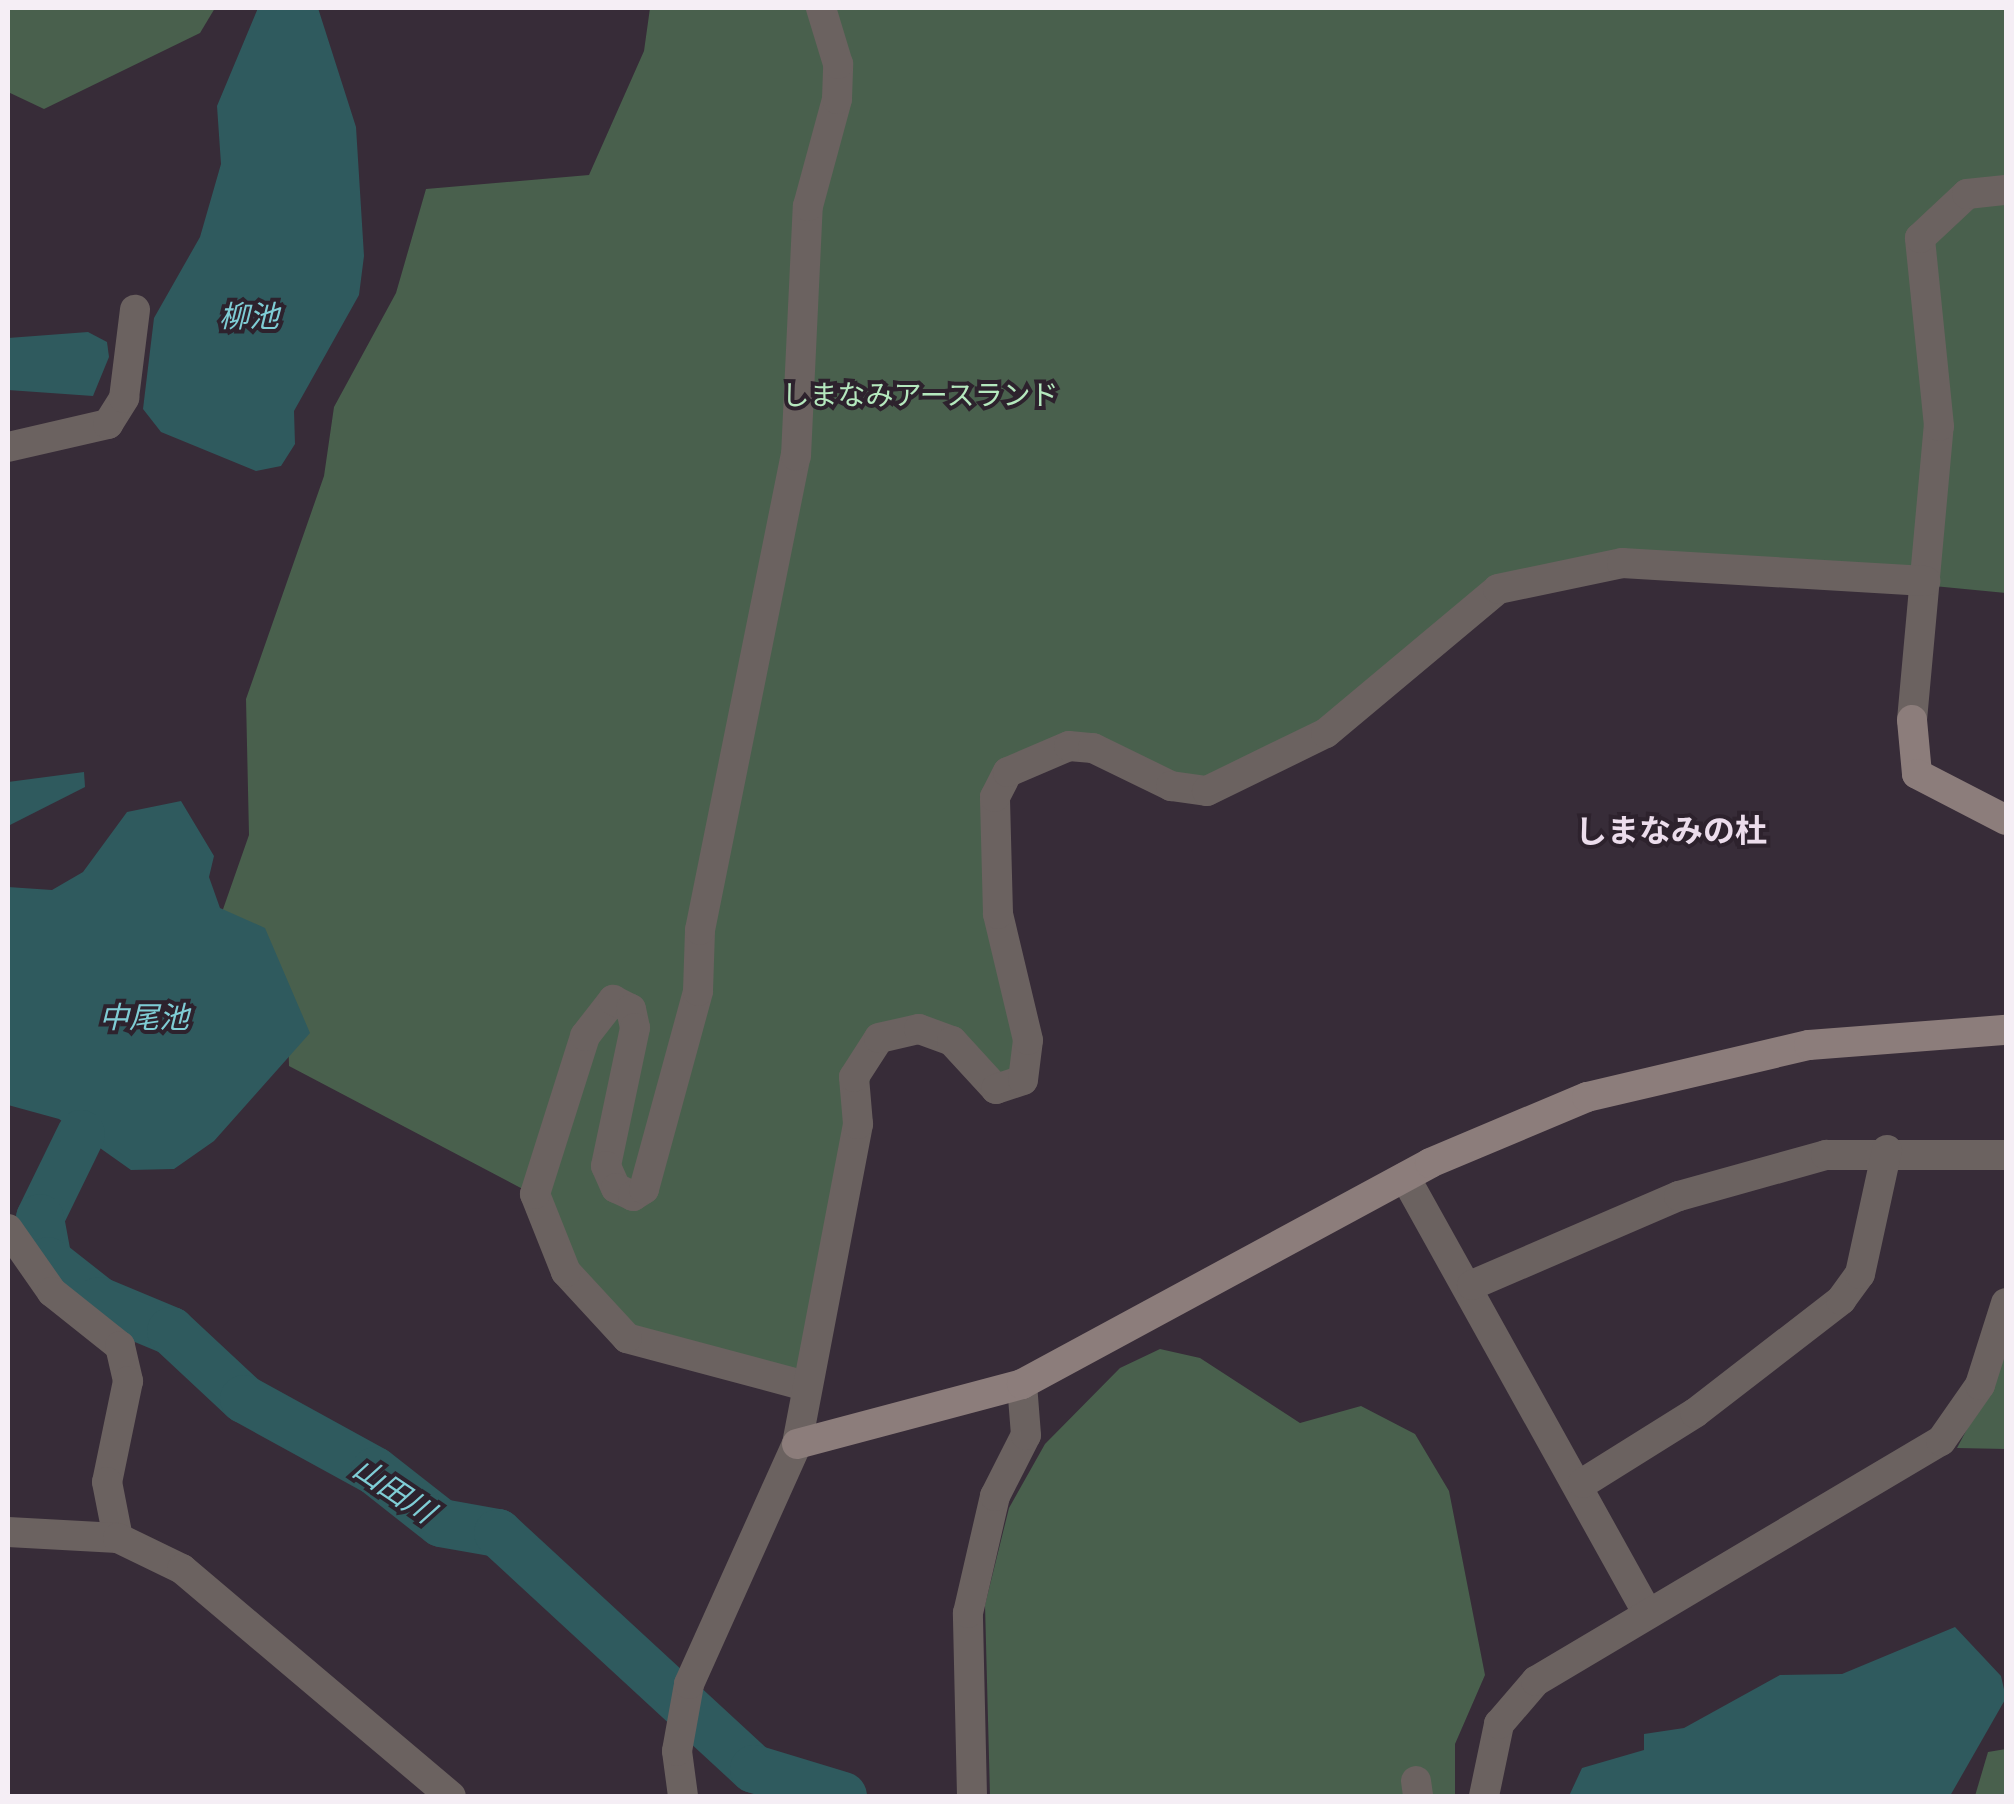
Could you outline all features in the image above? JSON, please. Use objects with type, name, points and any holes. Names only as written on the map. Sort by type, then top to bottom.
[{"type":"street","points":[[802,1385],[627,1338],[566,1272],[536,1194],[585,1036],[614,1000],[630,1009],[635,1028],[606,1166],[616,1188],[634,1196],[644,1189],[698,991],[700,930],[796,456],[808,206],[837,99],[838,64],[821,8]]},
{"type":"street","points":[[2006,190],[1967,194],[1920,238],[1939,426],[1912,720],[1918,774],[2006,820]]},
{"type":"street","points":[[8,447],[108,424],[124,398],[135,310]]},
{"type":"street","points":[[684,1796],[677,1752],[689,1684],[798,1444],[802,1385],[858,1124],[854,1077],[879,1038],[920,1029],[952,1041],[996,1090],[1022,1080],[1028,1040],[998,914],[995,797],[1008,772],[1069,746],[1092,748],[1170,786],[1206,791],[1326,733],[1498,589],[1622,563],[1925,580]]},
{"type":"street","points":[[798,1444],[1022,1384],[1405,1176],[1536,1116],[1711,1062],[1887,1034],[2006,1030]]},
{"type":"street","points":[[1472,1285],[1695,1191],[1826,1155],[1887,1150],[2006,1156]]},
{"type":"street","points":[[1583,1484],[1695,1414],[1840,1300],[1860,1274],[1887,1150]]},
{"type":"street","points":[[1405,1176],[1472,1285],[1583,1484],[1648,1614]]},
{"type":"street","points":[[8,1229],[52,1292],[120,1346],[128,1382],[107,1482],[118,1538]]},
{"type":"street","points":[[1484,1796],[1489,1750],[1507,1711],[1561,1664],[1937,1445],[1980,1385],[2006,1304]]},
{"type":"street","points":[[972,1796],[968,1612],[995,1496],[1026,1435],[1022,1384]]},
{"type":"street","points":[[8,1532],[118,1538],[248,1618],[408,1784],[451,1796]]},
{"type":"green space","points":[[8,8],[215,8],[200,33],[44,109],[8,92]]},
{"type":"green space","name":"しまなみアースランド","points":[[650,8],[2006,8],[2006,593],[1738,567],[1498,589],[1299,746],[1207,791],[1093,748],[1008,772],[996,857],[1028,1040],[998,1089],[952,1041],[879,1038],[802,1385],[627,1338],[566,1272],[536,1196],[289,1066],[288,1031],[207,955],[249,835],[246,699],[324,476],[334,407],[396,293],[426,189],[589,175],[644,51]]},
{"type":"green space","points":[[2006,1342],[2006,1449],[1957,1448],[1994,1378]]},
{"type":"green space","points":[[1160,1349],[1200,1358],[1300,1423],[1361,1406],[1415,1434],[1449,1491],[1485,1675],[1455,1744],[1455,1796],[990,1796],[985,1605],[1009,1508],[1045,1444],[1120,1368]]},
{"type":"green space","points":[[2006,1749],[2006,1796],[1975,1796],[1988,1752]]},
{"type":"water","name":"柳池","points":[[258,8],[318,8],[356,127],[364,256],[359,295],[294,411],[295,444],[281,466],[256,471],[161,432],[143,409],[154,318],[200,237],[221,164],[217,106]]},
{"type":"water","points":[[88,332],[107,342],[109,357],[93,396],[8,390],[8,338]]},
{"type":"water","points":[[84,772],[85,787],[8,826],[8,782]]},
{"type":"water","name":"中尾池","points":[[181,801],[214,856],[209,877],[220,908],[265,928],[310,1033],[214,1141],[174,1169],[131,1170],[59,1119],[8,1105],[8,887],[52,890],[83,872],[127,812]]},
{"type":"water","points":[[1955,1627],[2001,1676],[2006,1698],[1950,1796],[1569,1796],[1582,1768],[1644,1750],[1644,1734],[1684,1728],[1780,1675],[1842,1674]]},
{"type":"waterway","name":"山田川","points":[[81,1134],[40,1218],[48,1261],[99,1301],[171,1331],[244,1399],[375,1471],[441,1523],[498,1533],[754,1769],[843,1796]]},
{"type":"district","name":"しまなみの杜","points":[[1671,831]]}]
